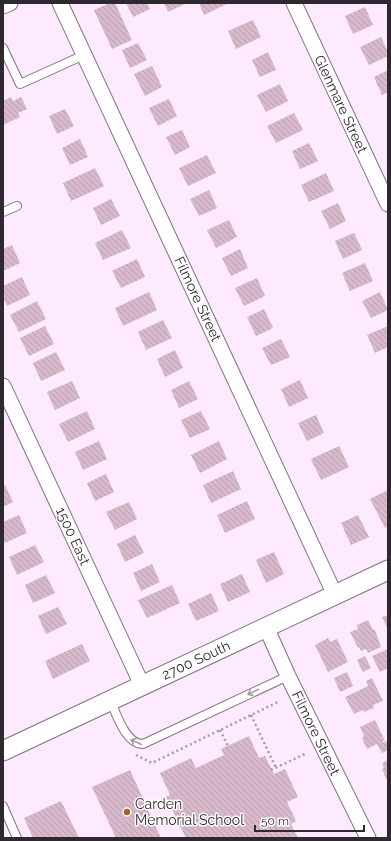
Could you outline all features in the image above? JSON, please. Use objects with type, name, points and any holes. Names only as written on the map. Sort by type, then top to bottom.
[{"type":"street","points":[[3,6],[10,3]]},
{"type":"street","name":"Filmore Street","points":[[60,3],[335,595]]},
{"type":"street","name":"Glenmare Street","points":[[294,3],[388,204]]},
{"type":"street","name":"1500 East","points":[[3,386],[142,685]]},
{"type":"street","name":"2700 South","points":[[3,751],[388,570]]},
{"type":"street","name":"Filmore Street","points":[[266,627],[288,676],[368,838]]},
{"type":"lane","points":[[3,48],[20,84],[84,55]]},
{"type":"lane","points":[[3,212],[17,206]]},
{"type":"lane","points":[[110,700],[129,738],[136,743],[143,744],[288,676]]},
{"type":"lane","points":[[3,806],[18,838]]},
{"type":"path","points":[[251,715],[276,768]]},
{"type":"path","points":[[220,730],[228,746]]},
{"type":"path","points":[[271,770],[305,754]]},
{"type":"building","points":[[110,3],[115,3],[132,40],[112,49],[94,10]]},
{"type":"building","points":[[126,3],[147,3],[150,9],[133,17]]},
{"type":"building","points":[[164,3],[187,3],[168,12]]},
{"type":"building","points":[[199,3],[229,3],[204,15]]},
{"type":"building","points":[[365,7],[373,25],[353,34],[345,16]]},
{"type":"building","points":[[253,20],[261,37],[236,49],[228,31]]},
{"type":"building","points":[[381,37],[388,52],[388,56],[369,65],[360,47]]},
{"type":"building","points":[[138,43],[147,60],[130,68],[122,50]]},
{"type":"building","points":[[268,52],[276,70],[260,77],[252,60]]},
{"type":"building","points":[[152,66],[162,87],[145,96],[134,74]]},
{"type":"building","points":[[388,70],[388,92],[382,95],[374,77]]},
{"type":"building","points":[[280,84],[288,101],[266,112],[257,95]]},
{"type":"building","points":[[11,97],[13,101],[21,97],[27,109],[18,113],[20,117],[3,125],[3,101]]},
{"type":"building","points":[[169,99],[177,116],[158,126],[149,108]]},
{"type":"building","points":[[65,109],[74,126],[57,134],[49,116]]},
{"type":"building","points":[[294,113],[303,130],[276,143],[267,126]]},
{"type":"building","points":[[182,130],[190,147],[175,155],[166,137]]},
{"type":"building","points":[[80,139],[88,157],[70,165],[62,148]]},
{"type":"building","points":[[309,143],[318,161],[300,169],[292,151]]},
{"type":"building","points":[[207,155],[216,173],[188,186],[179,168]]},
{"type":"building","points":[[95,168],[104,186],[71,201],[63,183]]},
{"type":"building","points":[[326,173],[334,191],[309,202],[301,185]]},
{"type":"building","points":[[209,190],[217,208],[199,216],[190,199]]},
{"type":"building","points":[[111,199],[120,216],[101,225],[93,208]]},
{"type":"building","points":[[338,203],[346,221],[330,229],[321,211]]},
{"type":"building","points":[[229,220],[237,237],[216,248],[207,230]]},
{"type":"building","points":[[122,230],[131,248],[103,260],[95,243]]},
{"type":"building","points":[[354,233],[362,250],[343,259],[335,241]]},
{"type":"building","points":[[12,245],[20,263],[3,271],[3,249]]},
{"type":"building","points":[[240,249],[248,268],[231,276],[222,258]]},
{"type":"building","points":[[137,259],[145,277],[121,288],[112,271]]},
{"type":"building","points":[[365,263],[373,281],[350,291],[342,273]]},
{"type":"building","points":[[22,277],[30,295],[7,306],[3,297],[3,286]]},
{"type":"building","points":[[257,278],[265,296],[244,306],[235,288]]},
{"type":"building","points":[[149,292],[157,310],[123,326],[115,308]]},
{"type":"building","points":[[380,292],[388,310],[371,318],[362,301]]},
{"type":"building","points":[[37,301],[46,319],[19,332],[10,315]]},
{"type":"building","points":[[264,309],[273,328],[256,336],[247,317]]},
{"type":"building","points":[[163,320],[172,338],[146,350],[138,332]]},
{"type":"building","points":[[45,326],[54,344],[29,356],[20,338]]},
{"type":"building","points":[[388,326],[388,347],[375,353],[367,335]]},
{"type":"building","points":[[281,339],[290,357],[271,365],[262,348]]},
{"type":"building","points":[[175,350],[183,368],[165,377],[157,359]]},
{"type":"building","points":[[56,352],[65,370],[41,381],[33,363]]},
{"type":"building","points":[[300,380],[308,398],[289,407],[281,389]]},
{"type":"building","points":[[72,381],[80,398],[55,410],[47,392]]},
{"type":"building","points":[[189,381],[198,399],[179,408],[171,390]]},
{"type":"building","points":[[87,411],[95,429],[68,442],[59,424]]},
{"type":"building","points":[[201,411],[210,429],[190,438],[181,420]]},
{"type":"building","points":[[316,415],[324,433],[307,441],[298,423]]},
{"type":"building","points":[[99,441],[107,459],[83,470],[75,452]]},
{"type":"building","points":[[219,441],[227,459],[200,473],[191,455]]},
{"type":"building","points":[[339,446],[349,467],[321,480],[311,459]]},
{"type":"building","points":[[233,471],[241,489],[211,503],[203,485]]},
{"type":"building","points":[[106,474],[114,492],[95,501],[87,483]]},
{"type":"building","points":[[3,485],[5,485],[13,502],[3,507]]},
{"type":"building","points":[[388,490],[388,526],[385,528],[370,499]]},
{"type":"building","points":[[247,501],[255,519],[225,533],[217,515]]},
{"type":"building","points":[[129,502],[137,519],[115,530],[106,512]]},
{"type":"building","points":[[19,515],[27,533],[5,543],[3,540],[3,522]]},
{"type":"building","points":[[358,515],[369,537],[351,545],[341,523]]},
{"type":"building","points":[[135,535],[144,553],[125,562],[117,544]]},
{"type":"building","points":[[35,545],[44,562],[17,575],[9,557]]},
{"type":"building","points":[[274,552],[284,574],[266,583],[256,560]]},
{"type":"building","points":[[152,564],[160,582],[141,591],[133,573]]},
{"type":"building","points":[[242,574],[250,592],[228,602],[220,584]]},
{"type":"building","points":[[46,575],[55,593],[33,603],[25,585]]},
{"type":"building","points":[[172,585],[180,603],[147,618],[138,600]]},
{"type":"building","points":[[211,593],[219,611],[196,621],[188,604]]},
{"type":"building","points":[[58,607],[67,624],[46,634],[38,616]]},
{"type":"building","points":[[388,615],[388,630],[382,617]]},
{"type":"building","points":[[368,620],[373,630],[375,630],[381,647],[368,653],[366,649],[361,651],[359,647],[358,648],[350,632],[358,629],[357,625]]},
{"type":"building","points":[[328,638],[330,642],[337,639],[348,662],[328,672],[315,645]]},
{"type":"building","points":[[82,644],[90,661],[53,679],[45,661]]},
{"type":"building","points":[[388,649],[388,668],[380,672],[372,656]]},
{"type":"building","points":[[365,656],[371,668],[363,672],[357,660]]},
{"type":"building","points":[[347,672],[353,686],[340,692],[334,678]]},
{"type":"building","points":[[372,678],[383,701],[373,705],[374,708],[364,712],[363,710],[354,714],[345,697],[368,686],[366,681]]},
{"type":"building","points":[[375,720],[385,741],[383,741],[383,743],[387,741],[388,743],[388,750],[382,753],[377,744],[367,749],[362,738],[364,736],[360,727]]},
{"type":"building","points":[[249,736],[259,758],[265,756],[274,774],[285,769],[298,797],[287,802],[296,821],[291,824],[298,838],[186,838],[166,797],[170,795],[160,773],[191,758],[196,768],[224,755],[221,749]]},
{"type":"building","points":[[388,760],[388,783],[382,769],[384,768],[382,763]]},
{"type":"building","name":"Carden Memorial School","points":[[130,770],[161,838],[116,838],[92,787]]},
{"type":"building","points":[[61,801],[79,838],[33,838],[24,818]]},
{"type":"place","name":"Carden Memorial School","points":[[127,812]]}]
